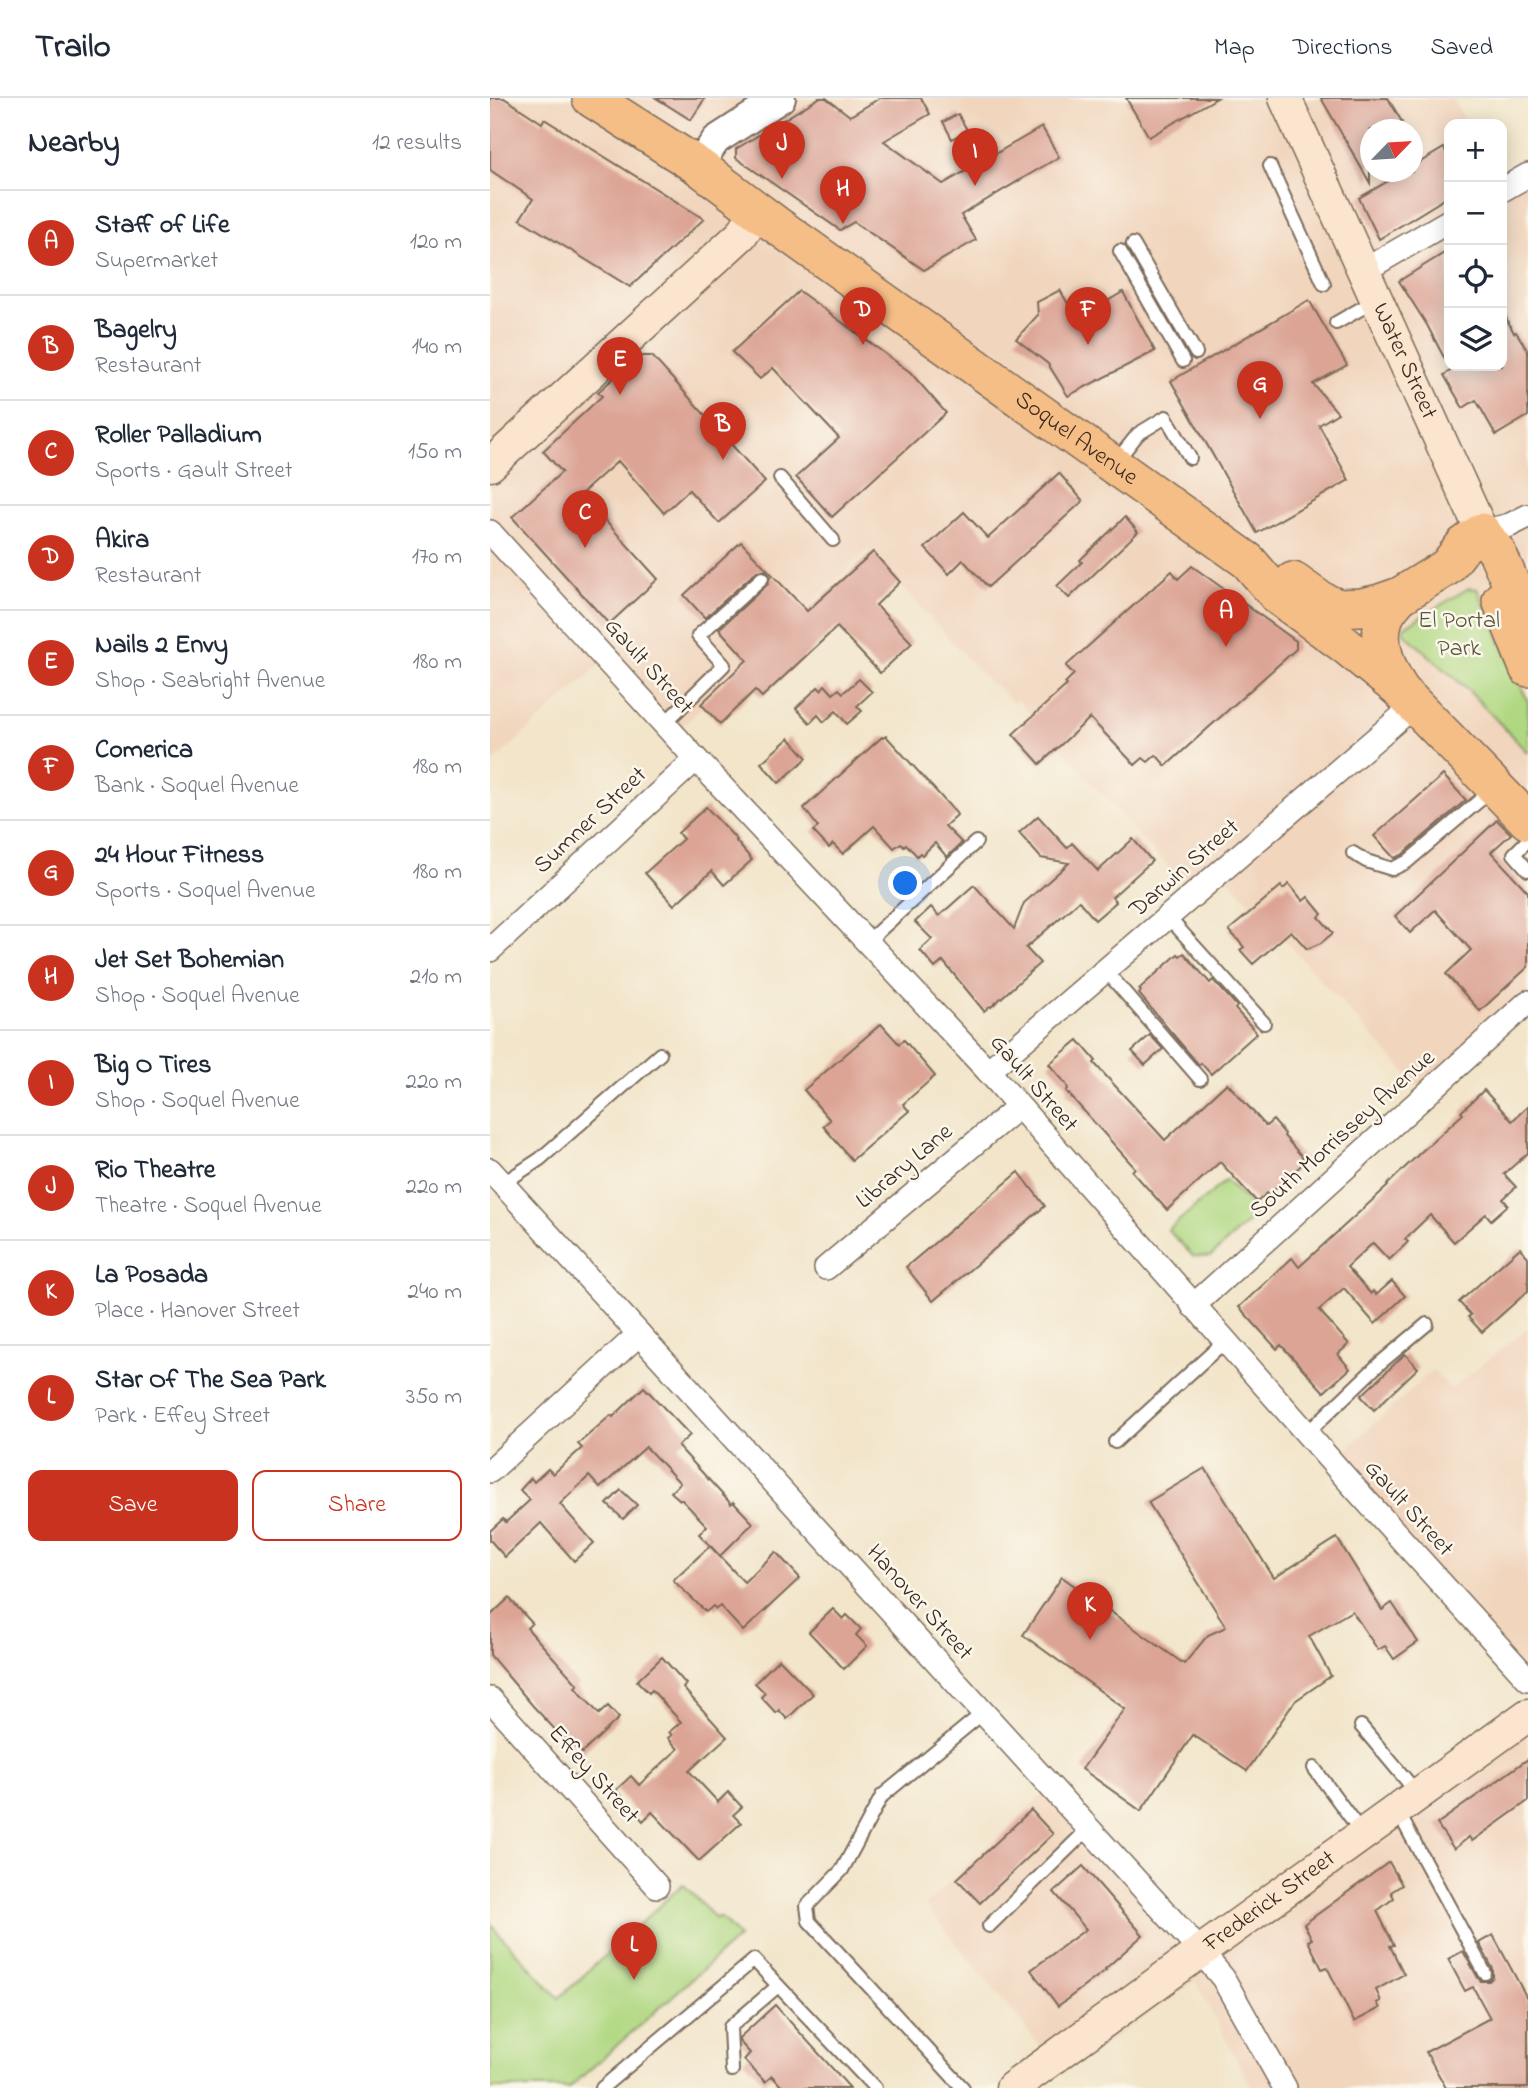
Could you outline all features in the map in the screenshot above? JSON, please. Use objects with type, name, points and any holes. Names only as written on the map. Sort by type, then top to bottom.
[{"type":"main road","name":"Soquel Avenue","points":[[591,98],[698,166],[757,211],[1248,561],[1278,596],[1345,645],[1407,697],[1528,821]]},
{"type":"main road","name":"Water Street","points":[[1285,98],[1482,533],[1497,552],[1528,622]]},
{"type":"main road","points":[[490,465],[741,235],[757,211]]},
{"type":"main road","points":[[1248,561],[1278,571],[1320,600],[1338,608],[1361,607],[1400,596],[1447,567],[1464,545],[1482,533]]},
{"type":"main road","points":[[1447,567],[1463,565],[1478,569],[1489,578],[1528,668]]},
{"type":"main road","points":[[1400,596],[1384,618],[1381,632],[1386,662],[1407,697]]},
{"type":"main road","name":"Frederick Street","points":[[1012,2088],[1528,1715]]},
{"type":"street","points":[[698,166],[716,140],[781,98]]},
{"type":"street","points":[[1507,187],[1528,174]]},
{"type":"street","points":[[1363,271],[1444,224]]},
{"type":"street","points":[[1482,533],[1510,525],[1528,516]]},
{"type":"street","name":"Gault Street","points":[[490,532],[696,759],[988,1071],[1306,1434],[1528,1679]]},
{"type":"street","name":"Darwin Street","points":[[988,1071],[1169,918],[1407,697]]},
{"type":"street","name":"Sumner Street","points":[[490,950],[696,759]]},
{"type":"street","name":"South Morrissey Avenue","points":[[1193,1306],[1528,1002]]},
{"type":"street","name":"Library Lane","points":[[826,1268],[1018,1107]]},
{"type":"street","name":"Hanover Street","points":[[496,1177],[1201,1952],[1223,1978],[1285,2088]]},
{"type":"street","points":[[490,1471],[639,1334]]},
{"type":"street","name":"Effey Street","points":[[490,1699],[657,1886]]},
{"type":"lane","points":[[1270,166],[1324,284]]},
{"type":"lane","points":[[1133,244],[1196,353]]},
{"type":"lane","points":[[1120,251],[1183,361]]},
{"type":"lane","points":[[1336,323],[1377,300]]},
{"type":"lane","points":[[1114,464],[1138,434],[1166,417],[1190,458]]},
{"type":"lane","points":[[780,478],[833,540]]},
{"type":"lane","points":[[664,724],[724,665],[698,636],[762,578]]},
{"type":"lane","points":[[1353,853],[1366,861],[1392,869],[1408,862],[1495,787]]},
{"type":"lane","points":[[1528,840],[1514,854],[1528,870]]},
{"type":"lane","points":[[867,942],[976,842]]},
{"type":"lane","points":[[1169,918],[1264,1023]]},
{"type":"lane","points":[[1106,971],[1200,1079]]},
{"type":"lane","points":[[496,1177],[540,1159],[660,1054]]},
{"type":"lane","points":[[1306,1434],[1378,1364],[1427,1324]]},
{"type":"lane","points":[[1115,1442],[1225,1341]]},
{"type":"lane","points":[[963,2088],[809,1921],[807,1906],[842,1870],[883,1796],[984,1712]]},
{"type":"lane","points":[[1361,1726],[1408,1802],[1485,1973]]},
{"type":"lane","points":[[1314,1768],[1363,1834]]},
{"type":"lane","points":[[989,1926],[1089,1828]]},
{"type":"lane","points":[[603,2088],[754,1960],[875,2088]]},
{"type":"lane","points":[[733,2070],[730,2027],[778,1986]]},
{"type":"shaded area","points":[[490,98],[1452,98],[1465,119],[1444,119],[1444,371],[1507,371],[1507,182],[1528,182],[1528,1006],[1429,1098],[1224,874],[1198,896],[1178,878],[1017,700],[1013,703],[994,683],[992,685],[868,550],[673,735],[603,662],[490,765]]},
{"type":"shaded area","points":[[1528,1328],[1528,1684],[1328,1466],[1433,1370],[1451,1389]]},
{"type":"shaded area","points":[[1528,1715],[1528,2088],[1252,2088],[1195,1981],[1063,2074],[925,1905],[1049,1789],[1198,1952]]},
{"type":"green space","name":"El Portal Park","points":[[1469,588],[1477,589],[1528,702],[1528,753],[1468,690],[1404,633],[1404,627]]},
{"type":"green space","points":[[1226,1180],[1249,1203],[1255,1216],[1210,1257],[1193,1256],[1168,1230]]},
{"type":"green space","points":[[683,1884],[716,1919],[719,1916],[739,1937],[569,2088],[490,2088],[490,1924],[559,1998]]},
{"type":"building","points":[[490,98],[504,98],[542,123],[544,119],[704,219],[630,287],[520,219],[533,199],[490,170]]},
{"type":"building","points":[[656,98],[705,98],[691,120]]},
{"type":"building","points":[[819,98],[826,98],[850,116],[880,98],[921,98],[930,114],[884,141],[943,184],[1042,127],[1059,157],[961,215],[976,240],[924,270],[854,222],[840,230],[736,158],[736,149]]},
{"type":"building","points":[[1126,98],[1217,98],[1149,137]]},
{"type":"building","points":[[1321,98],[1388,98],[1400,119],[1360,119],[1360,166]]},
{"type":"building","points":[[958,114],[967,130],[952,139],[943,122]]},
{"type":"building","points":[[1444,148],[1444,199],[1379,239],[1359,198],[1387,182],[1423,182],[1423,160]]},
{"type":"building","points":[[1444,253],[1444,357],[1427,325],[1399,281]]},
{"type":"building","points":[[1060,290],[1077,319],[1123,292],[1155,351],[1068,396],[1048,364],[1016,339],[1038,315],[1037,302]]},
{"type":"building","points":[[799,291],[910,372],[946,413],[832,517],[796,477],[839,438],[773,368],[760,379],[732,352]]},
{"type":"building","points":[[1309,300],[1347,365],[1313,384],[1338,413],[1319,425],[1349,480],[1257,533],[1171,381]]},
{"type":"building","points":[[1507,320],[1528,351],[1528,416],[1496,435],[1476,400],[1463,408],[1444,375],[1450,371],[1507,371]]},
{"type":"building","points":[[639,356],[652,356],[765,482],[719,523],[689,490],[664,513],[618,461],[581,494],[658,579],[609,624],[512,517],[562,472],[543,451],[602,396],[598,392]]},
{"type":"building","points":[[1059,473],[1083,501],[988,587],[963,560],[949,574],[925,548],[964,512],[988,538]]},
{"type":"building","points":[[1125,517],[1138,532],[1069,598],[1057,586]]},
{"type":"building","points":[[741,542],[807,611],[873,552],[900,582],[876,605],[912,643],[880,673],[837,627],[762,697],[755,690],[720,724],[701,704],[747,660],[719,629],[768,584],[770,576],[765,570],[757,571],[705,618],[684,595]]},
{"type":"building","points":[[1192,566],[1296,641],[1296,649],[1166,766],[1156,755],[1148,762],[1143,758],[1135,765],[1090,718],[1040,764],[1013,734],[1067,685],[1065,683],[1074,674],[1066,666],[1172,571],[1178,579]]},
{"type":"building","points":[[859,679],[872,692],[857,706],[862,711],[847,724],[836,711],[824,722],[818,715],[810,723],[796,708],[818,687],[821,690],[825,685],[833,694],[839,689],[843,693]]},
{"type":"building","points":[[886,736],[956,813],[945,826],[962,843],[947,857],[935,843],[922,855],[920,853],[917,856],[906,844],[904,846],[901,843],[894,848],[874,826],[843,854],[833,844],[829,848],[813,831],[818,827],[804,808]]},
{"type":"building","points":[[789,738],[807,758],[779,783],[761,763]]},
{"type":"building","points":[[1443,775],[1466,800],[1402,855],[1394,858],[1374,836]]},
{"type":"building","points":[[706,807],[752,860],[724,885],[712,871],[674,905],[645,873],[683,839],[678,833]]},
{"type":"building","points":[[1038,816],[1067,848],[1072,843],[1098,871],[1133,839],[1152,861],[1112,897],[1116,902],[1095,920],[1079,901],[1026,948],[1040,963],[984,1011],[943,961],[935,968],[920,950],[932,939],[915,922],[931,907],[939,916],[974,885],[1014,929],[1024,903],[1069,863],[1041,858],[1019,833]]},
{"type":"building","points":[[1497,820],[1511,834],[1491,852],[1528,892],[1528,967],[1480,1011],[1446,974],[1471,950],[1435,910],[1410,933],[1395,916]]},
{"type":"building","points":[[1289,884],[1303,901],[1308,897],[1322,914],[1319,917],[1333,933],[1321,943],[1307,949],[1291,931],[1253,964],[1240,950],[1244,947],[1229,930],[1281,886],[1283,889]]},
{"type":"building","points":[[1184,953],[1210,983],[1213,980],[1237,1006],[1235,1009],[1257,1033],[1211,1074],[1201,1063],[1199,1065],[1139,994],[1139,989],[1178,954],[1180,956]]},
{"type":"building","points":[[881,1024],[899,1044],[904,1040],[935,1076],[903,1104],[909,1111],[852,1160],[823,1126],[830,1120],[804,1090]]},
{"type":"building","points":[[1150,1035],[1163,1049],[1145,1065],[1132,1051]]},
{"type":"building","points":[[1078,1040],[1096,1061],[1094,1063],[1165,1140],[1227,1083],[1266,1126],[1273,1120],[1306,1161],[1257,1202],[1220,1162],[1167,1210],[1132,1171],[1135,1168],[1066,1091],[1066,1084],[1049,1064]]},
{"type":"building","points":[[1484,1090],[1512,1121],[1528,1106],[1528,1153],[1504,1174],[1516,1187],[1503,1199],[1508,1205],[1491,1220],[1486,1214],[1454,1242],[1430,1215],[1405,1239],[1408,1242],[1389,1260],[1373,1243],[1347,1267],[1371,1294],[1373,1291],[1376,1295],[1392,1281],[1405,1296],[1375,1324],[1344,1288],[1319,1310],[1349,1344],[1338,1354],[1350,1369],[1324,1392],[1281,1345],[1277,1349],[1239,1307],[1292,1258],[1299,1267],[1388,1186],[1463,1114],[1461,1112]]},
{"type":"building","points":[[1019,1172],[1045,1206],[933,1301],[906,1267]]},
{"type":"building","points":[[1520,1248],[1528,1257],[1528,1291],[1482,1332],[1459,1302]]},
{"type":"building","points":[[1405,1354],[1418,1368],[1374,1410],[1361,1396]]},
{"type":"building","points":[[644,1387],[690,1435],[678,1446],[731,1504],[733,1502],[753,1523],[720,1556],[699,1534],[707,1526],[671,1492],[680,1483],[646,1447],[600,1488],[589,1476],[560,1504],[594,1543],[574,1561],[541,1523],[505,1557],[490,1540],[490,1531],[503,1519],[506,1522],[530,1500],[520,1490],[531,1478],[534,1482],[548,1469],[553,1474],[582,1448],[578,1444],[611,1415],[613,1417]]},
{"type":"building","points":[[1205,1468],[1274,1578],[1337,1538],[1382,1610],[1392,1603],[1418,1642],[1394,1659],[1385,1646],[1378,1650],[1352,1611],[1309,1636],[1331,1676],[1295,1701],[1247,1771],[1193,1735],[1141,1811],[1082,1769],[1125,1709],[1023,1635],[1062,1577],[1184,1664],[1208,1635],[1226,1627],[1148,1502]]},
{"type":"building","points":[[621,1490],[637,1505],[623,1519],[607,1504]]},
{"type":"building","points":[[710,1546],[744,1582],[776,1552],[800,1578],[743,1631],[720,1606],[716,1609],[713,1606],[706,1612],[673,1580]]},
{"type":"building","points":[[509,1598],[532,1623],[527,1628],[578,1685],[575,1687],[599,1714],[608,1706],[619,1718],[582,1753],[566,1735],[563,1738],[490,1655],[490,1616]]},
{"type":"building","points":[[833,1609],[843,1619],[847,1615],[861,1629],[856,1635],[867,1646],[844,1669],[809,1632]]},
{"type":"building","points":[[662,1657],[686,1684],[683,1688],[727,1737],[689,1771],[718,1802],[728,1792],[742,1807],[733,1815],[741,1823],[699,1861],[652,1812],[643,1821],[616,1790],[631,1776],[639,1785],[678,1749],[668,1738],[672,1735],[669,1732],[681,1722],[652,1690],[649,1693],[637,1681]]},
{"type":"building","points":[[779,1659],[813,1694],[787,1719],[779,1710],[776,1713],[761,1697],[765,1693],[755,1683]]},
{"type":"building","points":[[1528,1759],[1528,1801],[1472,1841],[1469,1837],[1454,1849],[1437,1824]]},
{"type":"building","points":[[1031,1810],[1053,1834],[980,1903],[957,1879]]},
{"type":"building","points":[[1389,1862],[1402,1885],[1391,1892],[1394,1898],[1377,1911],[1394,1945],[1390,1946],[1404,1974],[1376,1990],[1381,2001],[1377,2003],[1380,2008],[1354,2022],[1327,1967],[1322,1969],[1308,1941],[1312,1939],[1304,1924]]},
{"type":"building","points":[[1083,1866],[1143,1935],[1106,1970],[1058,2006],[1031,1970],[1086,1929],[1054,1892]]},
{"type":"building","points":[[1493,1935],[1528,2000],[1528,2088],[1446,2088],[1426,2052],[1490,2018],[1473,1987],[1465,1991],[1448,1959],[1463,1951],[1478,1978],[1481,1981],[1489,1981],[1493,1977],[1493,1969],[1479,1943]]},
{"type":"building","points":[[775,2005],[850,2088],[783,2088],[772,2076],[765,2082],[744,2060],[750,2053],[739,2038]]},
{"type":"place","name":"Rio Theatre","points":[[782,179]]},
{"type":"place","name":"Big O Tires","points":[[975,186]]},
{"type":"place","name":"Jet Set Bohemian","points":[[843,224]]},
{"type":"place","name":"Akira","points":[[863,345]]},
{"type":"place","name":"Comerica","points":[[1088,345]]},
{"type":"place","name":"Nails 2 Envy","points":[[620,395]]},
{"type":"place","name":"24 Hour Fitness","points":[[1260,419]]},
{"type":"place","name":"Bagelry","points":[[723,460]]},
{"type":"place","name":"Roller Palladium","points":[[585,548]]},
{"type":"place","name":"Staff of Life","points":[[1226,647]]},
{"type":"place","name":"La Posada","points":[[1090,1640]]},
{"type":"place","name":"Star Of The Sea Park","points":[[634,1980]]}]
